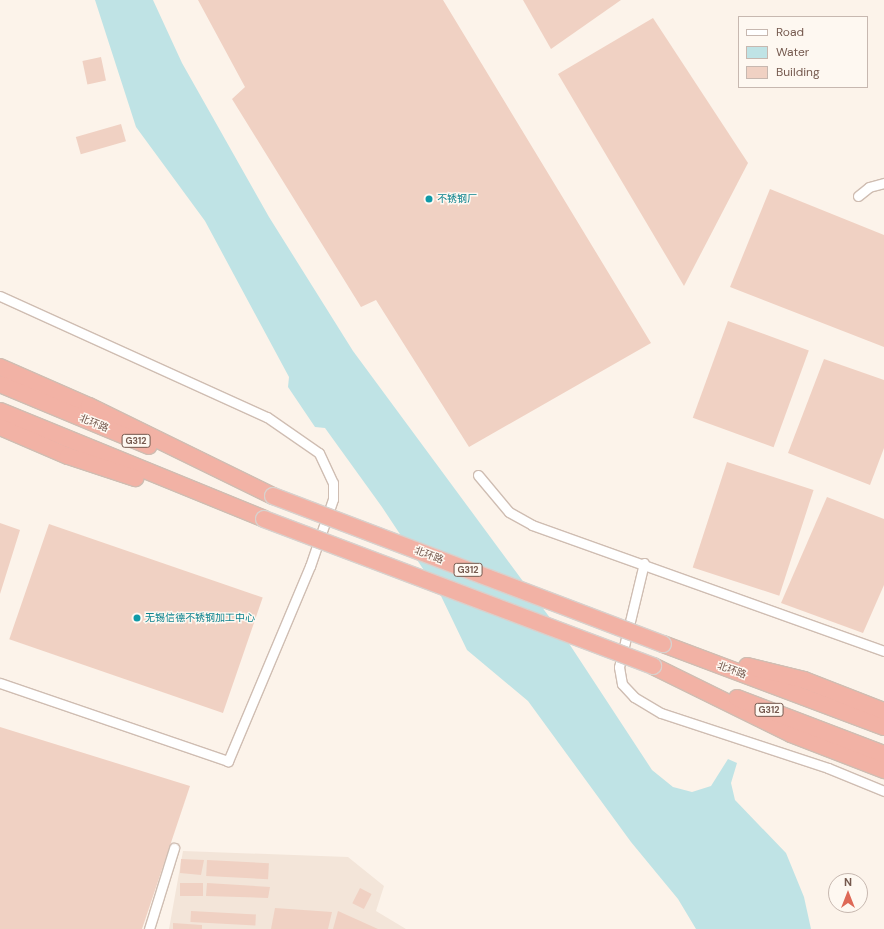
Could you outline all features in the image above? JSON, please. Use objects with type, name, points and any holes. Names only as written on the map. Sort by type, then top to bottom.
[{"type":"highway","points":[[0,368],[89,406],[273,496]]},
{"type":"highway","name":"北环路","points":[[0,384],[273,496],[884,727]]},
{"type":"highway","name":"G312","points":[[0,411],[264,519],[884,754]]},
{"type":"highway","points":[[0,427],[68,456],[264,519]]},
{"type":"highway","points":[[663,644],[804,680],[884,711]]},
{"type":"highway","points":[[653,666],[790,734],[884,770]]},
{"type":"street","points":[[858,196],[869,187],[884,183]]},
{"type":"street","points":[[0,296],[267,417],[319,453],[333,483],[333,498],[310,566],[228,761],[0,683]]},
{"type":"street","points":[[478,475],[509,512],[532,524],[644,562],[884,651]]},
{"type":"street","points":[[644,562],[619,667],[622,684],[634,697],[661,713],[828,768],[884,791]]},
{"type":"street","points":[[149,929],[174,848]]},
{"type":"shaded area","points":[[183,851],[348,857],[384,886],[376,911],[406,929],[169,929]]},
{"type":"water","points":[[95,0],[153,0],[182,63],[269,217],[353,351],[570,645],[652,770],[673,787],[692,792],[711,786],[728,759],[737,763],[731,783],[735,800],[786,853],[804,897],[811,929],[696,929],[678,899],[631,842],[528,701],[467,650],[441,596],[382,507],[325,428],[315,427],[288,387],[289,377],[205,221],[136,127]]},
{"type":"building","name":"不锈钢厂","points":[[198,0],[443,0],[651,343],[469,447],[376,300],[361,307],[232,99],[245,87]]},
{"type":"building","points":[[523,0],[621,0],[551,49]]},
{"type":"building","points":[[653,18],[748,163],[684,286],[558,74]]},
{"type":"building","points":[[101,57],[106,80],[87,84],[82,61]]},
{"type":"building","points":[[121,124],[126,141],[81,154],[76,137]]},
{"type":"building","points":[[770,189],[884,235],[884,347],[730,287]]},
{"type":"building","points":[[728,321],[809,350],[774,447],[693,418]]},
{"type":"building","points":[[824,359],[884,380],[884,448],[870,485],[788,453]]},
{"type":"building","points":[[727,462],[814,490],[779,596],[693,568]]},
{"type":"building","points":[[827,497],[884,519],[884,585],[863,633],[781,603]]},
{"type":"building","points":[[0,523],[20,530],[0,594]]},
{"type":"building","name":"无锡信德不锈钢加工中心","points":[[49,524],[263,598],[223,713],[9,639]]},
{"type":"building","points":[[0,727],[190,786],[142,929],[0,929]]},
{"type":"building","points":[[181,859],[204,860],[201,875],[180,873]]},
{"type":"building","points":[[207,860],[269,863],[268,879],[206,876]]},
{"type":"building","points":[[180,883],[203,883],[203,896],[180,896]]},
{"type":"building","points":[[207,883],[270,887],[268,898],[206,896]]},
{"type":"building","points":[[360,888],[372,894],[364,909],[352,903]]},
{"type":"building","points":[[275,908],[332,912],[328,929],[271,929]]},
{"type":"building","points":[[191,911],[256,914],[255,925],[190,922]]},
{"type":"building","points":[[338,911],[378,929],[333,929]]},
{"type":"building","points":[[173,923],[202,925],[202,929],[173,929]]},
{"type":"place","name":"不锈钢厂","points":[[429,199]]},
{"type":"place","name":"无锡信德不锈钢加工中心","points":[[137,618]]}]
